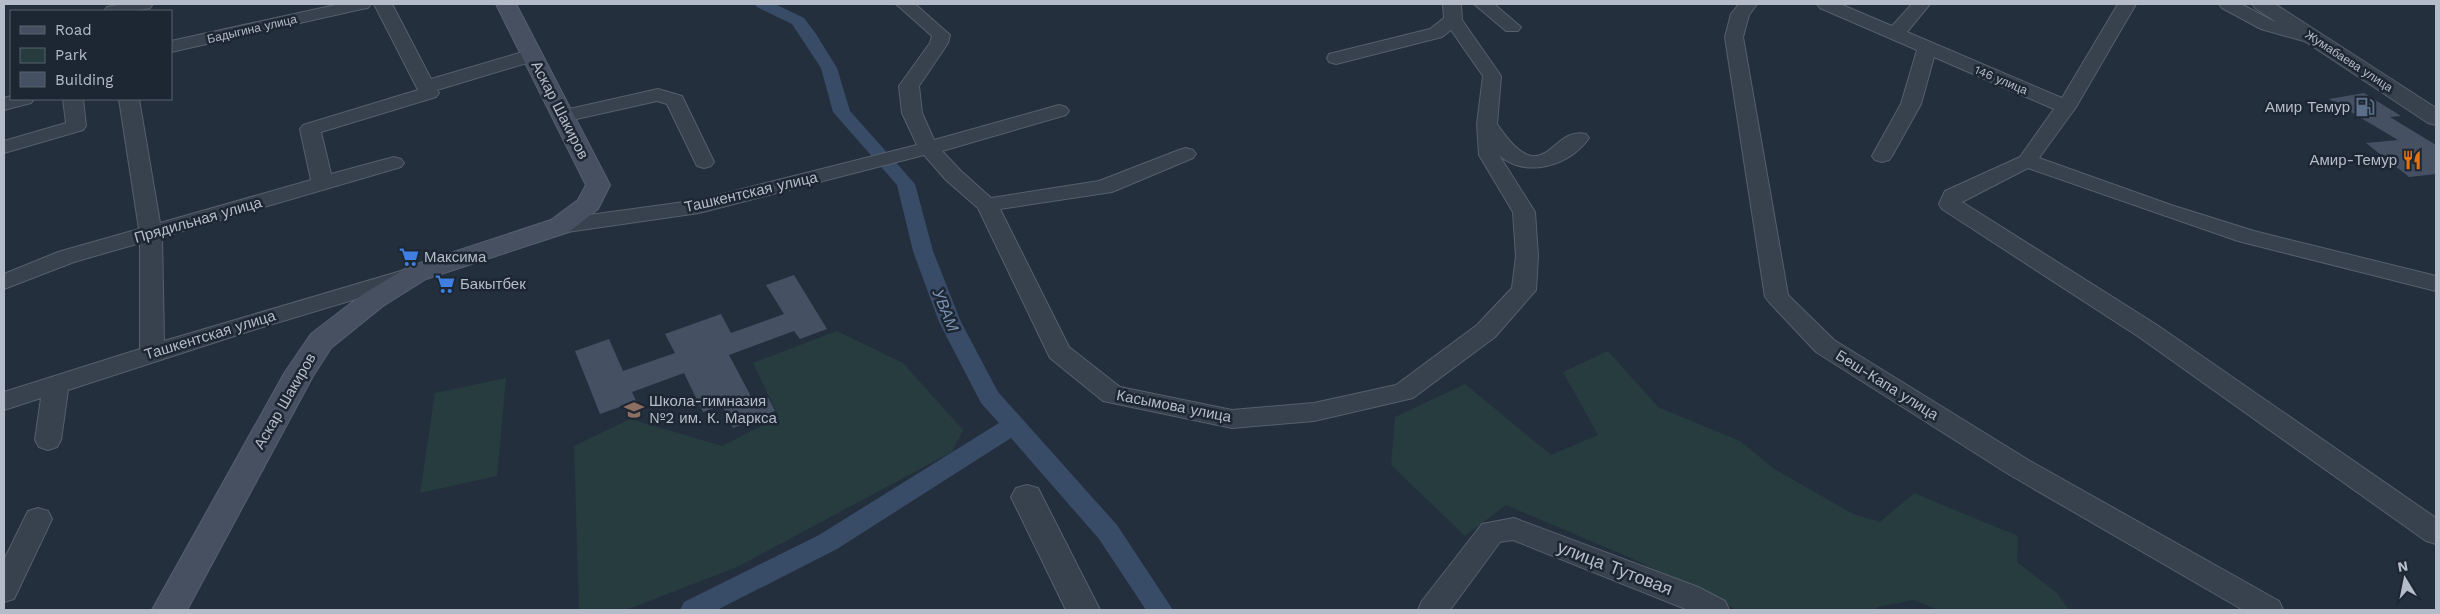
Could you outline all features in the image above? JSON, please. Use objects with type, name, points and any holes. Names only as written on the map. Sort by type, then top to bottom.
[{"type":"main road","name":"Аскар Шакиров","points":[[169,610],[300,372],[321,341],[373,300],[417,273],[560,226],[589,204],[598,185],[506,4]]},
{"type":"street","points":[[122,10],[144,4]]},
{"type":"street","name":"Бадыгина улица","points":[[172,47],[362,4]]},
{"type":"street","points":[[323,184],[310,128],[429,94],[383,4]]},
{"type":"street","name":"Касымова улица","points":[[906,4],[942,35],[939,43],[909,86],[912,114],[923,149],[987,206],[1059,352],[1112,395],[1232,419],[1314,412],[1404,392],[1486,331],[1524,290],[1526,256],[1524,212],[1489,154],[1487,124],[1492,76],[1453,12]]},
{"type":"street","points":[[1483,4],[1512,27]]},
{"type":"street","name":"Беш-Капа улица","points":[[1748,4],[1740,14],[1734,37],[1777,297],[1825,346],[2020,468],[2268,610]]},
{"type":"street","name":"146 улица","points":[[1826,4],[2066,108]]},
{"type":"street","points":[[1896,33],[1921,4]]},
{"type":"street","points":[[2127,4],[2066,108],[2027,161],[1953,196],[1950,204],[2148,331],[2436,533]]},
{"type":"street","points":[[2228,4],[2267,25],[2314,39]]},
{"type":"street","name":"Жумабаева улица","points":[[2262,4],[2436,118]]},
{"type":"street","points":[[1336,58],[1436,33],[1453,12]]},
{"type":"street","points":[[1882,156],[1911,104],[1927,48]]},
{"type":"street","points":[[426,86],[533,55]]},
{"type":"street","points":[[563,116],[658,95],[675,100],[704,162]]},
{"type":"street","points":[[4,104],[20,100]]},
{"type":"street","points":[[4,148],[76,126],[73,100]]},
{"type":"street","points":[[129,100],[151,234],[152,353]]},
{"type":"street","name":"Ташкентская улица","points":[[560,226],[699,206],[923,149],[1059,110]]},
{"type":"street","points":[[1487,124],[1499,146],[1516,159],[1538,163],[1559,155],[1579,138]]},
{"type":"street","points":[[987,206],[1104,187],[1186,154]]},
{"type":"street","points":[[2027,161],[2244,235],[2290,248],[2400,272],[2436,284]]},
{"type":"street","name":"Прядильная улица","points":[[4,282],[66,257],[394,163]]},
{"type":"street","name":"Ташкентская улица","points":[[4,401],[152,353],[417,273]]},
{"type":"street","points":[[48,440],[56,384]]},
{"type":"street","points":[[1027,497],[1083,610]]},
{"type":"street","points":[[4,590],[14,550],[38,519]]},
{"type":"street","name":"улица Тутовая","points":[[1433,610],[1492,532],[1514,529],[1688,596],[1714,610]]},
{"type":"green space","points":[[837,331],[903,363],[963,430],[952,452],[737,567],[626,610],[579,610],[574,446],[630,419],[722,446],[779,417],[753,363]]},
{"type":"green space","points":[[1608,351],[1658,407],[1740,441],[1773,468],[1853,514],[1880,522],[1914,493],[2018,536],[2017,562],[2057,593],[2069,610],[1938,610],[1914,600],[1877,607],[1878,610],[1737,610],[1631,558],[1506,505],[1465,536],[1391,465],[1395,417],[1465,384],[1551,455],[1598,435],[1563,372]]},
{"type":"green space","points":[[506,378],[497,476],[420,493],[435,393]]},
{"type":"building","points":[[2364,93],[2401,116],[2390,117],[2436,145],[2436,174],[2409,177],[2366,143],[2398,140],[2329,99]]},
{"type":"building","name":"Школа-гимназия №2 им. К. Маркса","points":[[794,275],[827,329],[800,339],[794,331],[729,355],[754,402],[768,397],[775,411],[733,428],[722,405],[703,412],[684,373],[632,392],[636,401],[600,414],[575,351],[609,339],[623,371],[675,353],[665,334],[721,314],[731,333],[784,314],[766,285]]},
{"type":"waterway","name":"УВАМ","points":[[763,4],[798,21],[829,68],[842,112],[906,184],[923,251],[950,322],[989,397],[1014,425]]},
{"type":"waterway","points":[[693,610],[828,542],[1014,425]]},
{"type":"waterway","name":"УВАМ","points":[[1014,425],[1108,532],[1160,610]]},
{"type":"place","name":"Амир Темур","points":[[2365,107]]},
{"type":"place","name":"Амир-Темур","points":[[2412,160]]},
{"type":"place","name":"Максима","points":[[409,257]]},
{"type":"place","name":"Бакытбек","points":[[445,284]]},
{"type":"place","name":"Школа-гимназия №2 им. К. Маркса","points":[[634,410]]}]
